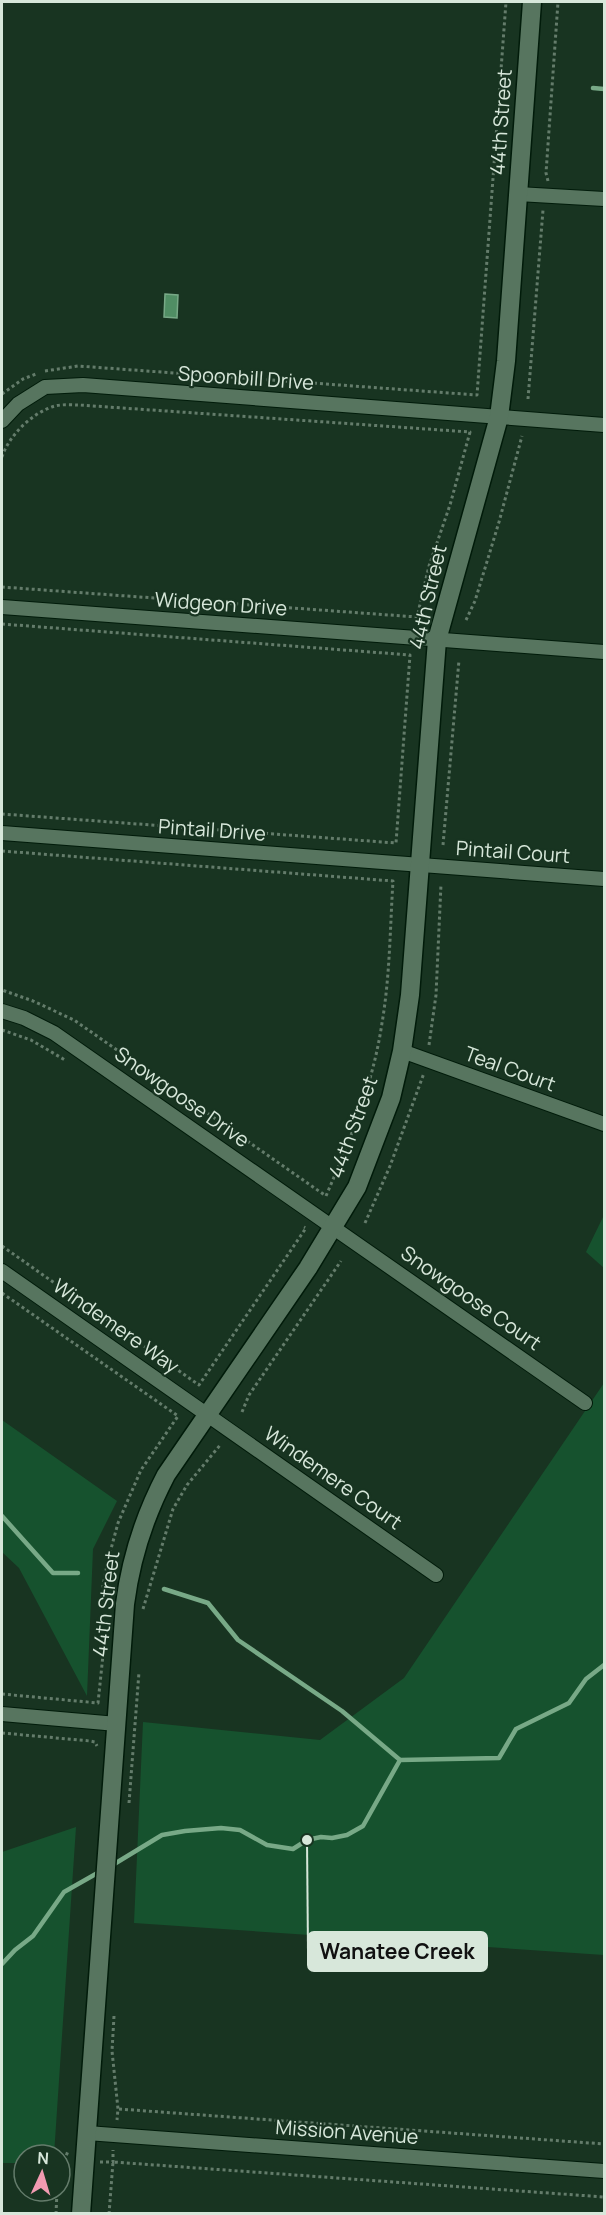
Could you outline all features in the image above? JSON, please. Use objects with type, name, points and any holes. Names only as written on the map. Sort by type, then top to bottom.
[{"type":"street","name":"44th Street","points":[[81,2214],[127,1586],[137,1541],[149,1507],[166,1475],[308,1268],[357,1187],[391,1098],[402,1051],[410,995],[437,640],[499,417],[506,361],[532,2]]},
{"type":"street","points":[[518,194],[604,199]]},
{"type":"street","name":"Spoonbill Drive","points":[[2,421],[18,404],[45,387],[83,385],[604,425]]},
{"type":"street","name":"Widgeon Drive","points":[[2,607],[604,652]]},
{"type":"street","name":"Pintail Drive","points":[[2,833],[420,865]]},
{"type":"street","name":"Pintail Court","points":[[420,865],[604,879]]},
{"type":"street","name":"Snowgoose Drive","points":[[2,1011],[24,1018],[54,1033],[334,1226]]},
{"type":"street","name":"Teal Court","points":[[402,1051],[604,1124]]},
{"type":"street","name":"Snowgoose Court","points":[[334,1226],[585,1402]]},
{"type":"street","name":"Windemere Way","points":[[2,1271],[207,1414]]},
{"type":"street","name":"Windemere Court","points":[[207,1414],[436,1575]]},
{"type":"street","points":[[2,1714],[117,1724]]},
{"type":"street","name":"Mission Avenue","points":[[87,2133],[604,2171]]},
{"type":"path","points":[[2,394],[23,379],[49,370],[78,366],[477,395],[506,2]]},
{"type":"path","points":[[548,181],[546,173],[558,2]]},
{"type":"path","points":[[528,399],[543,209],[546,203]]},
{"type":"path","points":[[2,457],[15,434],[33,417],[55,406],[79,405],[470,432],[450,505],[429,566],[417,617],[2,587]]},
{"type":"path","points":[[466,620],[475,601],[522,436]]},
{"type":"path","points":[[2,624],[410,655],[396,843],[2,814]]},
{"type":"path","points":[[443,845],[459,660]]},
{"type":"path","points":[[2,851],[393,881],[387,978],[378,1044],[360,1114],[326,1196],[74,1020],[33,1000],[2,990]]},
{"type":"path","points":[[429,1045],[436,995],[441,884]]},
{"type":"path","points":[[2,1030],[31,1040],[74,1066]]},
{"type":"path","points":[[365,1222],[390,1166],[424,1071]]},
{"type":"path","points":[[2,1246],[199,1385],[306,1228],[296,1221]]},
{"type":"path","points":[[242,1412],[249,1395],[341,1261]]},
{"type":"path","points":[[2,1293],[178,1416],[141,1470],[118,1524],[103,1586],[107,1605]]},
{"type":"path","points":[[142,1620],[143,1608],[173,1509],[187,1485],[220,1444]]},
{"type":"path","points":[[2,1694],[98,1703],[103,1649]]},
{"type":"path","points":[[129,1805],[139,1667]]},
{"type":"path","points":[[2,1733],[90,1741],[95,1742],[99,1749]]},
{"type":"path","points":[[114,2007],[112,2050],[118,2109],[116,2125]]},
{"type":"path","points":[[118,2109],[604,2144]]},
{"type":"path","points":[[109,2214],[113,2150]]},
{"type":"path","points":[[99,2162],[604,2198]]},
{"type":"shaded area","points":[[165,294],[178,295],[177,318],[164,317]]},
{"type":"shaded area","points":[[604,1215],[604,1268],[586,1252]]},
{"type":"shaded area","points":[[604,1383],[604,1955],[134,1923],[143,1722],[320,1740],[404,1678]]},
{"type":"shaded area","points":[[2,1420],[117,1501],[93,1549],[87,1696],[19,1568],[2,1552]]},
{"type":"shaded area","points":[[76,1827],[55,2143],[12,2143],[12,2163],[2,2163],[2,1852]]},
{"type":"waterway","points":[[593,88],[604,89]]},
{"type":"waterway","points":[[2,1516],[53,1573],[78,1573]]},
{"type":"waterway","points":[[164,1589],[208,1603],[238,1640],[342,1711],[400,1760]]},
{"type":"waterway","points":[[111,1866],[162,1835],[185,1831],[221,1828],[240,1830],[267,1845],[293,1849],[307,1840],[347,1835],[363,1826],[400,1760],[499,1758],[516,1729],[569,1703],[586,1679],[604,1665]]},
{"type":"waterway","points":[[2,1964],[33,1936],[64,1892],[101,1871]]},
{"type":"place","name":"Wanatee Creek","points":[[307,1840]]}]
